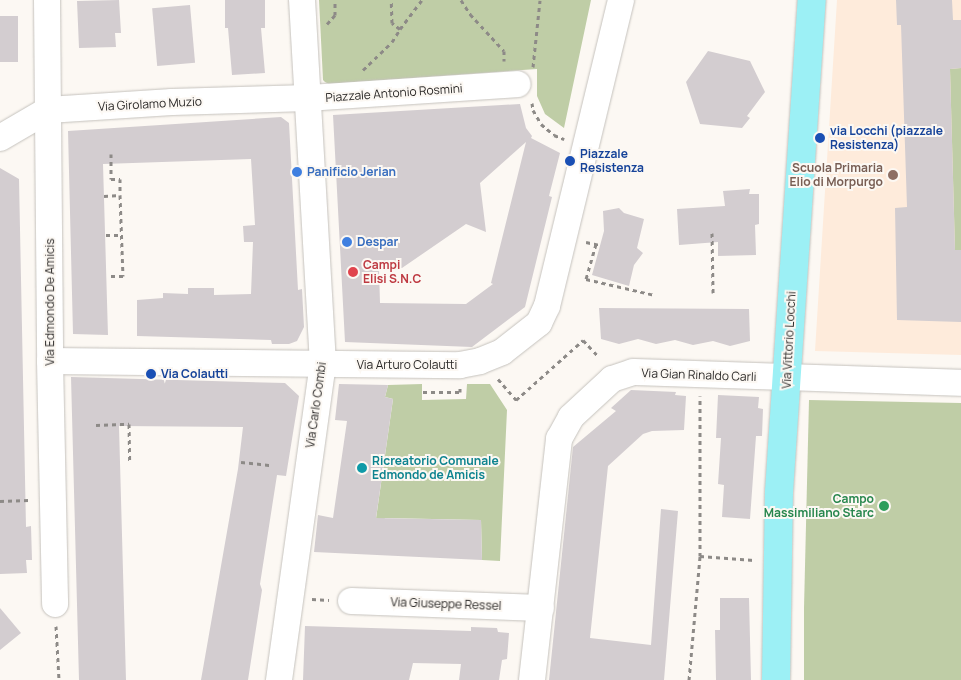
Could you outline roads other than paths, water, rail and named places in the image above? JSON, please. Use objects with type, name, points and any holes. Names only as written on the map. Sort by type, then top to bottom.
[{"type":"main road","name":"Via Vittorio Locchi","points":[[776,680],[776,560],[812,0]]},
{"type":"street","name":"Via Edmondo De Amicis","points":[[47,0],[50,361],[56,611]]},
{"type":"street","name":"Piazzale Antonio Rosmini","points":[[302,0],[308,98],[521,80]]},
{"type":"street","name":"Via Arturo Colautti","points":[[50,361],[460,365],[480,362],[502,352],[539,323],[547,306],[620,0]]},
{"type":"street","name":"Via Girolamo Muzio","points":[[0,138],[48,110],[172,102],[308,98]]},
{"type":"street","name":"Via Carlo Combi","points":[[279,680],[323,364],[308,98]]},
{"type":"street","name":"Via Gian Rinaldo Carli","points":[[532,680],[560,439],[571,417],[591,396],[612,379],[633,372],[961,383]]},
{"type":"street","name":"Via Giuseppe Ressel","points":[[345,600],[541,608]]},
{"type":"place","name":"via Locchi (piazzale Resistenza)","points":[[820,138]]},
{"type":"place","name":"Piazzale Resistenza","points":[[570,161]]},
{"type":"place","name":"Panificio Jerian","points":[[297,172]]},
{"type":"place","name":"Scuola Primaria Elio di Morpurgo","points":[[893,175]]},
{"type":"place","name":"Despar","points":[[347,242]]},
{"type":"place","name":"Campi Elisi S.N.C","points":[[353,272]]},
{"type":"place","name":"Via Colautti","points":[[151,374]]},
{"type":"place","name":"Ricreatorio Comunale Edmondo de Amicis","points":[[362,468]]},
{"type":"place","name":"Campo Massimiliano Starc","points":[[884,506]]}]
